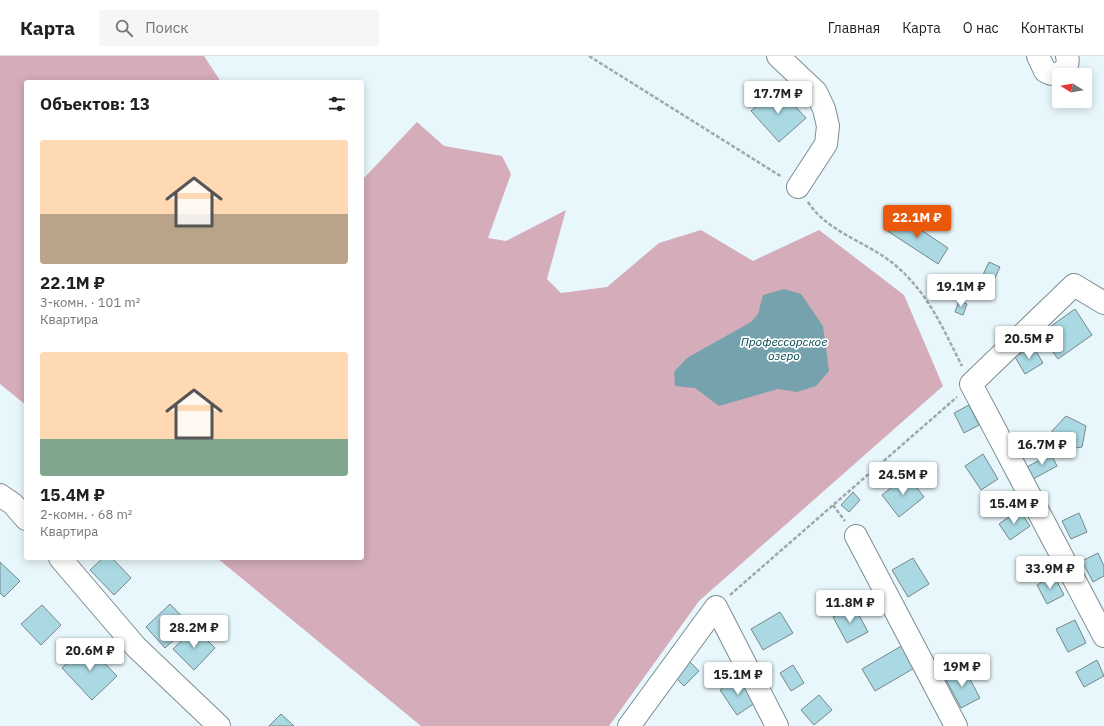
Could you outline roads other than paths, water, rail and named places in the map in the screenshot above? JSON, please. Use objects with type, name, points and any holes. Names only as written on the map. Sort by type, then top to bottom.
[{"type":"street","points":[[778,56],[816,92],[824,109],[828,126],[826,144],[798,187]]},
{"type":"street","points":[[1038,56],[1045,72],[1053,75],[1062,73],[1065,70],[1068,62],[1067,56]]},
{"type":"street","points":[[1104,304],[1074,285],[971,384],[1104,636]]},
{"type":"street","points":[[0,495],[13,504],[24,517]]},
{"type":"street","points":[[856,536],[956,726]]},
{"type":"street","points":[[62,560],[136,647],[219,726]]},
{"type":"street","points":[[629,726],[716,607],[777,726]]},
{"type":"water","name":"Профессорское озеро","points":[[784,289],[801,294],[823,326],[829,371],[816,386],[797,392],[778,389],[719,406],[695,388],[675,386],[674,372],[687,358],[751,322],[758,314],[763,295]]}]
